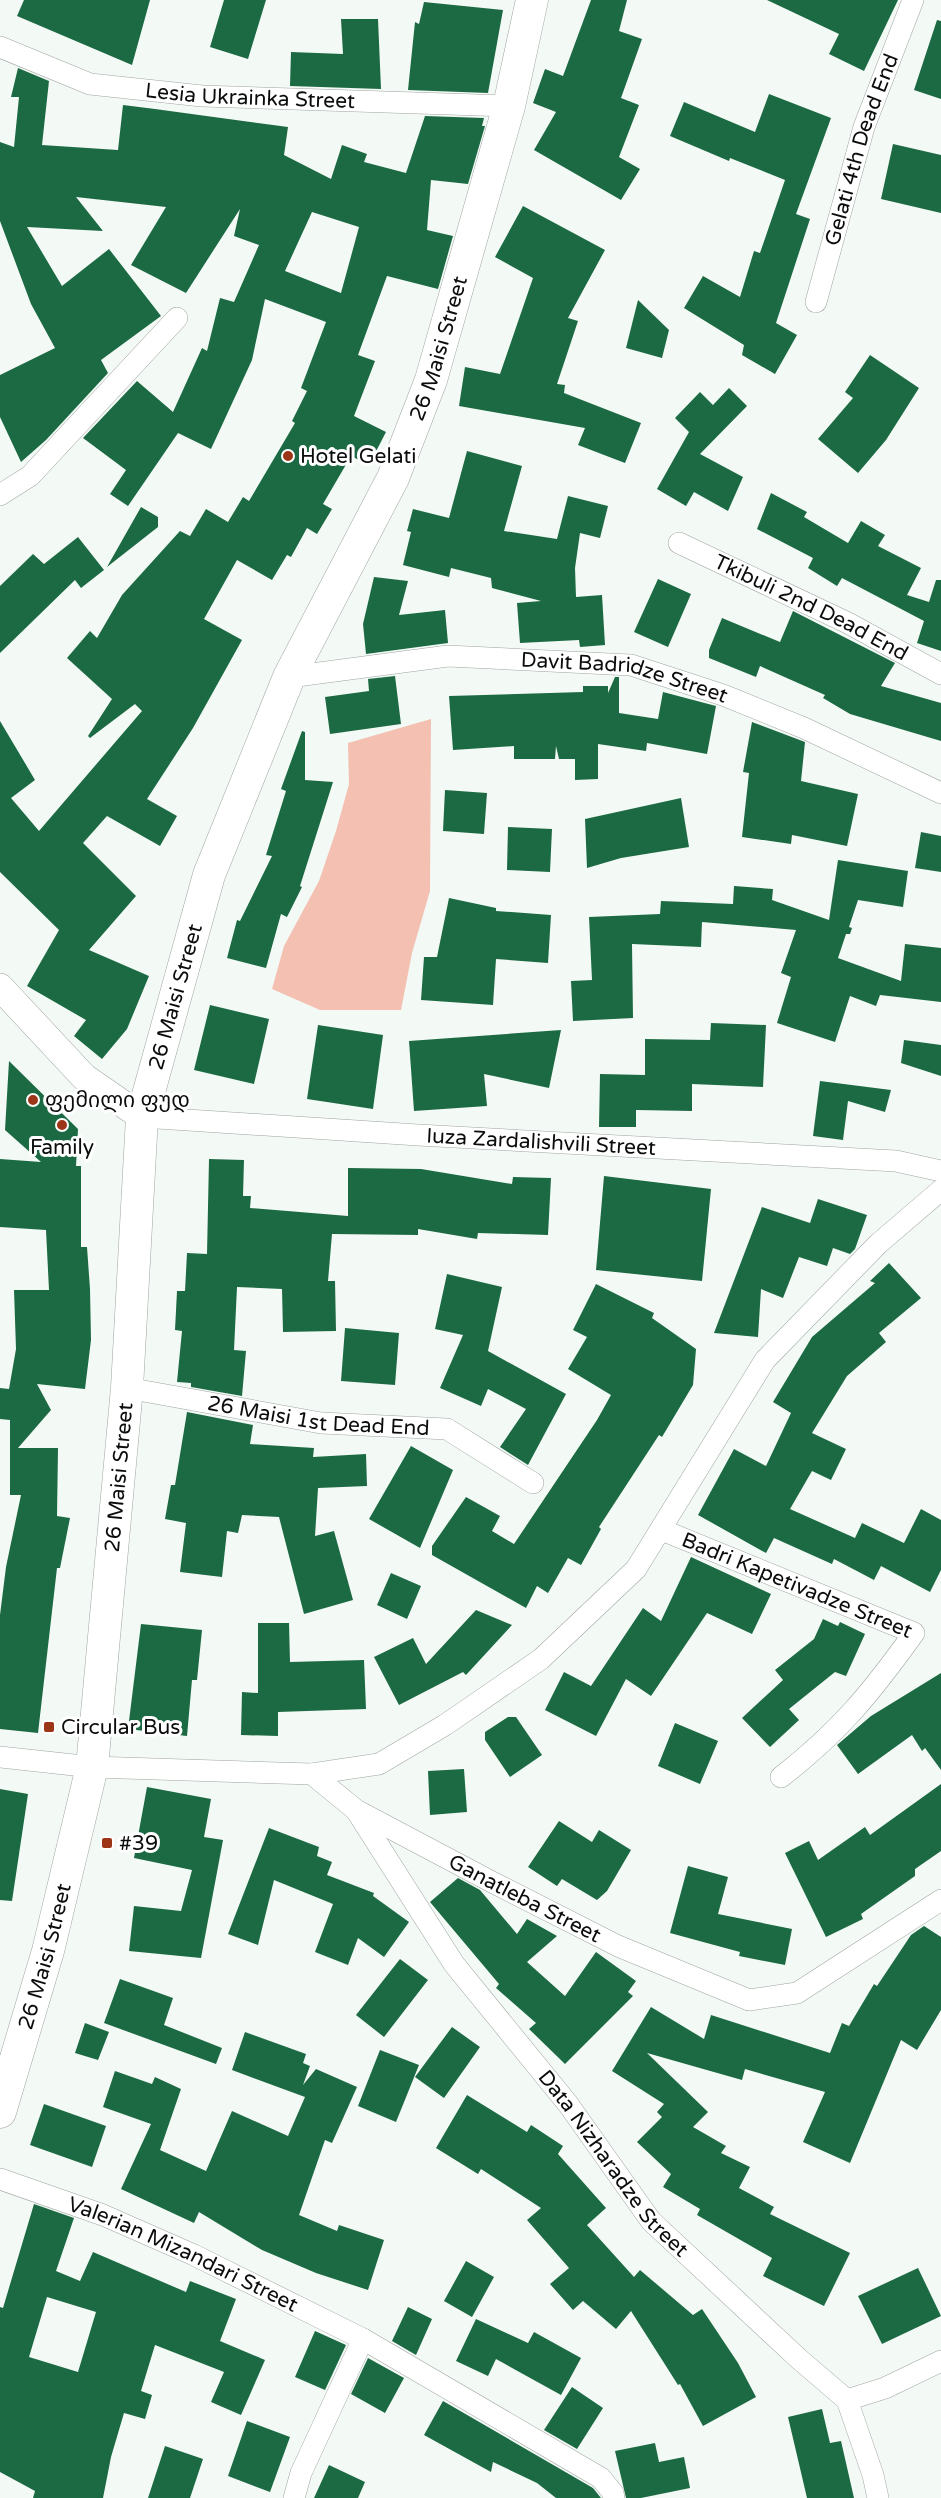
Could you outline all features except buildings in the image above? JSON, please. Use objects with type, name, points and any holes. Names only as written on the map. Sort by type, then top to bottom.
[{"type":"main road","name":"26 Maisi Street","points":[[0,2112],[48,1951],[92,1767],[127,1388],[142,1117],[209,875],[289,677],[393,478],[431,380],[508,106],[532,0]]},
{"type":"street","name":"Gelati 4th Dead End","points":[[816,302],[864,127],[913,0]]},
{"type":"street","name":"Lesia Ukrainka Street","points":[[0,47],[90,84],[202,96],[508,106]]},
{"type":"street","points":[[0,495],[30,476],[177,318]]},
{"type":"street","name":"Tkibuli 2nd Dead End","points":[[680,543],[849,623],[941,674]]},
{"type":"street","name":"Davit Badridze Street","points":[[289,677],[448,656],[631,665],[723,695],[804,728],[941,793]]},
{"type":"street","points":[[0,987],[84,1077],[142,1117]]},
{"type":"street","name":"Iuza Zardalishvili Street","points":[[142,1117],[418,1135],[896,1161],[941,1171]]},
{"type":"street","name":"Badri Kapetivadze Street","points":[[312,1774],[379,1764],[446,1725],[532,1666],[636,1569],[765,1360],[878,1244],[941,1190]]},
{"type":"street","name":"26 Maisi 1st Dead End","points":[[127,1388],[321,1423],[447,1430],[533,1483]]},
{"type":"street","name":"Badri Kapetivadze Street","points":[[662,1530],[914,1633],[854,1713],[815,1751],[781,1777]]},
{"type":"street","points":[[0,1757],[92,1767],[312,1774]]},
{"type":"street","name":"Ganatleba Street","points":[[312,1774],[356,1810],[618,1946],[749,2000],[797,1993],[941,1900]]},
{"type":"street","name":"Data Nizharadze Street","points":[[356,1810],[454,1964],[568,2104],[651,2221],[799,2359],[847,2400]]},
{"type":"street","name":"Valerian Mizandari Street","points":[[0,2179],[103,2215],[194,2255],[363,2339],[601,2478],[613,2493],[614,2498]]},
{"type":"street","points":[[294,2498],[301,2473],[363,2339]]},
{"type":"street","points":[[878,2498],[847,2400],[885,2388],[941,2361]]},
{"type":"shaded area","points":[[431,719],[430,891],[412,953],[401,1010],[320,1010],[272,989],[284,946],[319,881],[336,831],[349,784],[348,743]]},
{"type":"place","name":"Hotel Gelati","points":[[288,456]]},
{"type":"place","name":"ფემილი ფუდ","points":[[33,1100]]},
{"type":"place","name":"Family","points":[[62,1125]]},
{"type":"place","name":"Circular Bus","points":[[49,1727]]},
{"type":"place","name":"#39","points":[[107,1843]]}]
